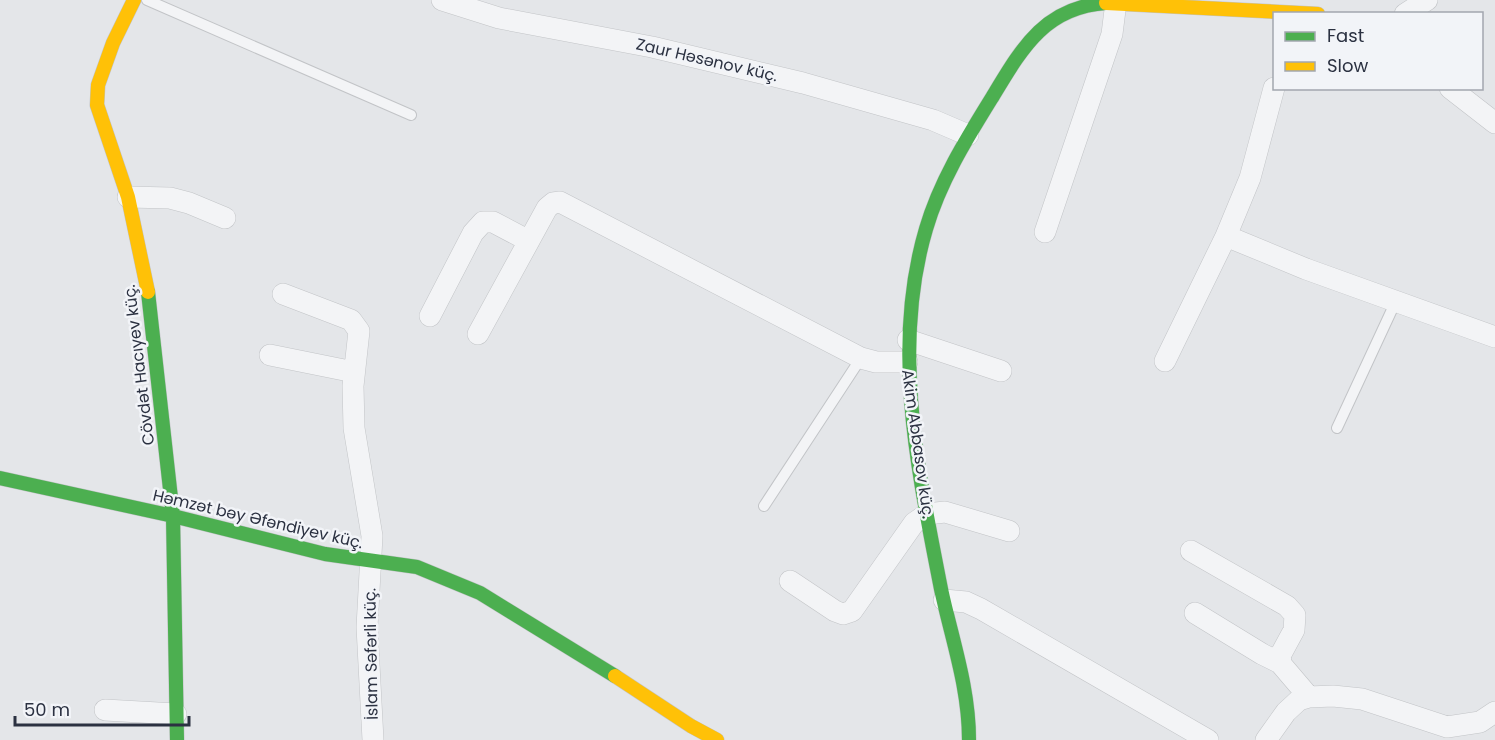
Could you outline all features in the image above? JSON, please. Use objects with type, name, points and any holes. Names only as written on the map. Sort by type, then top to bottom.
[{"type":"street","name":"Cövdət Hacıyev küç.","points":[[134,0],[113,43],[98,85],[97,105],[128,197],[147,285],[173,516],[177,740]]},
{"type":"street","name":"Zaur Həsənov küç.","points":[[442,0],[499,18],[652,46],[803,83],[933,120],[968,135]]},
{"type":"street","points":[[1408,12],[1427,0]]},
{"type":"street","points":[[1045,232],[1112,34],[1116,2]]},
{"type":"street","name":"Akim Abbasov küç.","points":[[969,740],[967,699],[944,600],[916,452],[907,362],[913,281],[921,244],[936,204],[968,135],[1021,52],[1056,18],[1074,8],[1095,3],[1116,2],[1291,12]]},
{"type":"street","points":[[1165,361],[1226,236],[1250,178],[1274,90]]},
{"type":"street","points":[[1453,90],[1495,123]]},
{"type":"street","points":[[128,197],[170,198],[225,218]]},
{"type":"street","points":[[478,334],[547,208],[553,203],[560,202],[861,358],[876,362],[907,362]]},
{"type":"street","points":[[430,316],[474,232],[483,222],[493,222],[529,241]]},
{"type":"street","points":[[1226,236],[1306,268],[1495,337]]},
{"type":"street","name":"İslam Səfərli küç.","points":[[283,294],[351,320],[359,331],[354,372],[354,428],[372,536],[367,627],[372,740]]},
{"type":"street","points":[[908,340],[1001,371]]},
{"type":"street","points":[[270,355],[354,372]]},
{"type":"street","name":"Həmzət bəy Əfəndiyev küç.","points":[[0,478],[173,516],[325,554],[417,567],[480,593],[585,656],[688,733],[717,740]]},
{"type":"street","points":[[790,580],[843,614],[852,611],[914,523],[927,514],[945,512],[1009,531]]},
{"type":"street","points":[[1191,551],[1287,606],[1295,615],[1294,630],[1281,654],[1280,663]]},
{"type":"street","points":[[944,600],[966,602],[981,609],[1199,738]]},
{"type":"street","points":[[1195,613],[1280,663],[1309,698]]},
{"type":"street","points":[[1266,740],[1286,712],[1299,700],[1309,698],[1333,696],[1362,699],[1451,734],[1480,722],[1495,712]]},
{"type":"street","points":[[105,710],[176,714]]},
{"type":"lane","points":[[147,0],[411,116]]},
{"type":"lane","points":[[1337,428],[1396,301]]},
{"type":"lane","points":[[764,506],[861,358]]},
{"type":"traffic: fast","points":[[969,740],[963,682],[941,589],[917,454],[909,364],[910,318],[916,274],[926,229],[946,177],[1014,62],[1025,47],[1051,22],[1067,12],[1106,3]]},
{"type":"traffic: fast","points":[[148,292],[173,516],[177,740]]},
{"type":"traffic: fast","points":[[0,478],[173,516],[325,554],[417,567],[480,593],[615,676]]},
{"type":"traffic: slow","points":[[134,0],[113,43],[98,85],[97,105],[128,197],[148,292]]},
{"type":"traffic: slow","points":[[1106,3],[1279,12]]},
{"type":"traffic: slow","points":[[615,676],[691,726],[717,740]]}]
